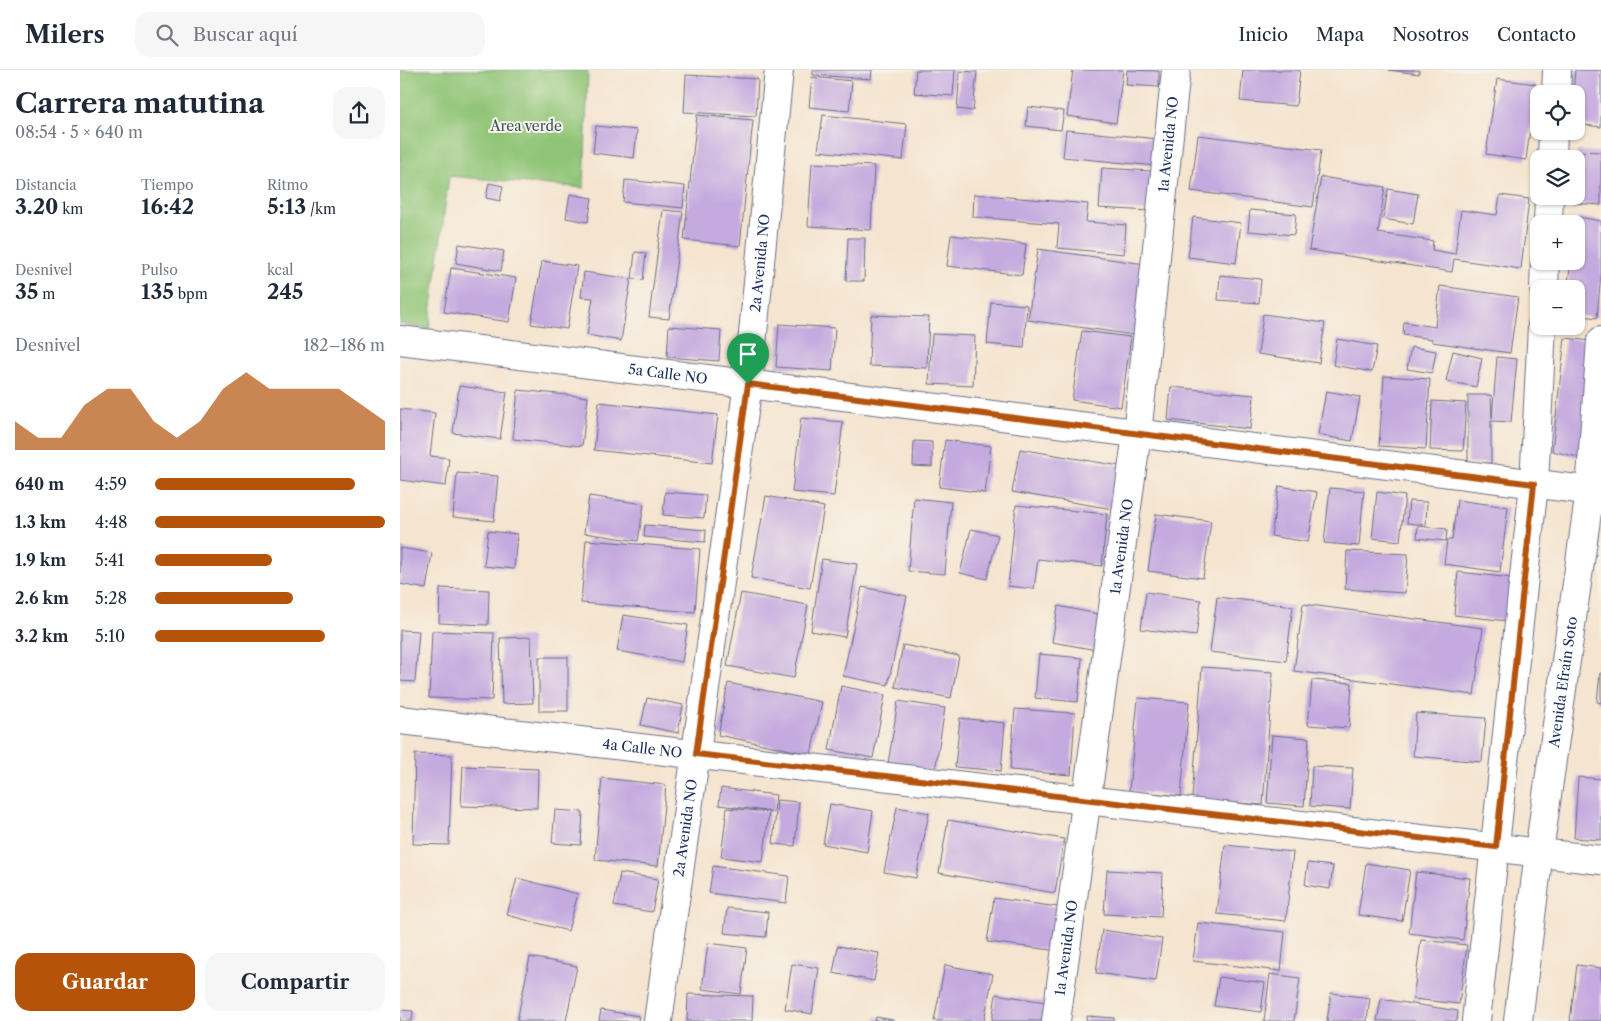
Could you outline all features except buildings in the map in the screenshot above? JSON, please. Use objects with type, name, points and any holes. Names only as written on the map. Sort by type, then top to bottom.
[{"type":"street","name":"2a Avenida NO","points":[[658,1021],[748,384],[779,70]]},
{"type":"street","name":"1a Avenida NO","points":[[1056,1021],[1137,434],[1176,70]]},
{"type":"street","points":[[1556,85],[1557,70]]},
{"type":"street","points":[[1476,1021],[1534,484],[1542,335]]},
{"type":"street","name":"5a Calle NO","points":[[400,340],[1595,492]]},
{"type":"street","name":"Avenida Efraín Soto","points":[[1518,1021],[1539,852],[1595,492],[1601,341]]},
{"type":"street","name":"4a Calle NO","points":[[400,720],[1601,860]]},
{"type":"green space","name":"Area verde","points":[[400,70],[588,70],[584,188],[449,176],[429,329],[400,324]]},
{"type":"route","points":[[748,384],[1534,484],[1496,847],[696,754],[748,384]]}]
